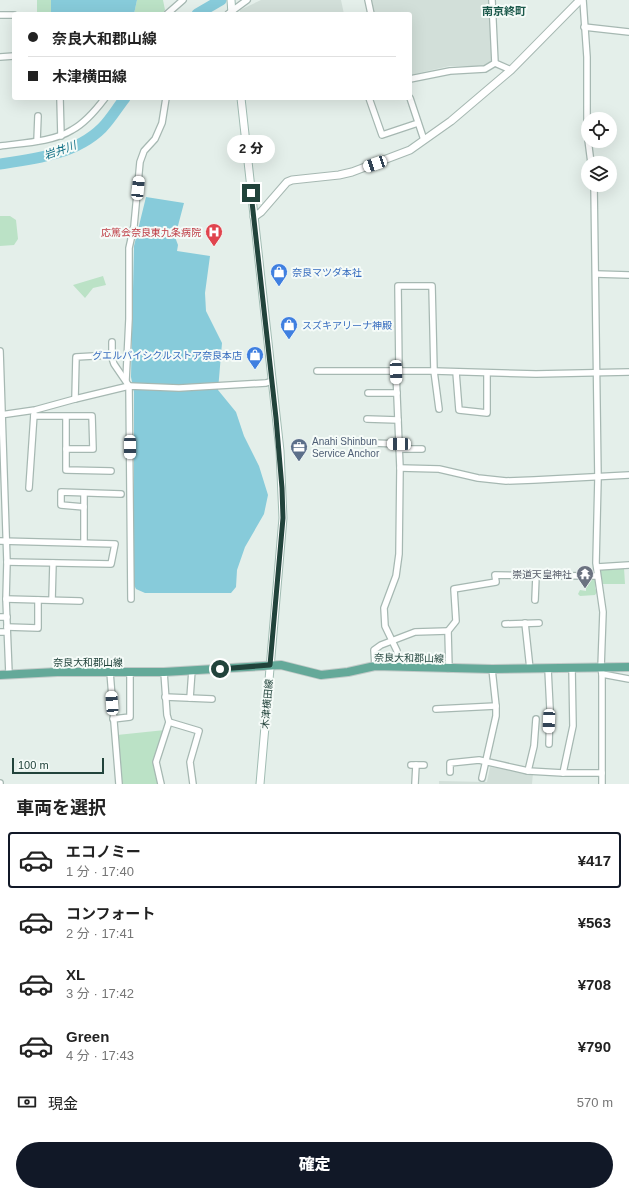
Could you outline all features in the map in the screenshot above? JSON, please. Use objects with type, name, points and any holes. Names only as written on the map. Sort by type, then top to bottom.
[{"type":"main road","points":[[254,217],[261,212],[287,182],[292,180],[339,175],[352,172],[410,150],[450,121],[512,70],[582,0]]},
{"type":"main road","name":"木津横田線","points":[[241,100],[280,459],[283,518],[260,784]]},
{"type":"main road","name":"奈良大和郡山線","points":[[0,675],[57,672],[164,672],[270,665],[288,666],[321,675],[342,673],[375,666],[449,669],[572,668],[602,671],[629,667]]},
{"type":"street","points":[[169,12],[184,0]]},
{"type":"street","points":[[231,9],[247,0]]},
{"type":"street","points":[[368,0],[371,12]]},
{"type":"street","points":[[492,0],[495,64]]},
{"type":"street","points":[[582,0],[588,57],[587,132],[590,156]]},
{"type":"street","points":[[0,15],[12,15]]},
{"type":"street","points":[[584,27],[629,32]]},
{"type":"street","points":[[0,57],[12,56]]},
{"type":"street","points":[[412,79],[450,71],[484,69],[495,64],[512,70]]},
{"type":"street","points":[[60,100],[61,136]]},
{"type":"street","points":[[0,146],[61,136],[85,121],[103,100]]},
{"type":"street","points":[[126,380],[129,319],[129,248],[134,226],[140,162],[144,151],[155,139],[159,129],[166,100]]},
{"type":"street","points":[[370,100],[382,135],[418,124]]},
{"type":"street","points":[[411,100],[424,140]]},
{"type":"street","points":[[37,141],[38,116]]},
{"type":"street","points":[[594,192],[598,478],[597,576],[603,612],[602,784]]},
{"type":"street","points":[[596,274],[629,275]]},
{"type":"street","points":[[398,666],[397,651],[385,626],[384,608],[396,576],[399,554],[400,468],[397,393],[398,286],[432,286],[434,371],[439,409]]},
{"type":"street","points":[[112,342],[114,364],[130,386],[131,599]]},
{"type":"street","points":[[0,351],[1,415],[7,541],[6,599],[9,674]]},
{"type":"street","points":[[75,399],[76,357],[112,354]]},
{"type":"street","points":[[317,371],[434,371],[487,373],[629,372]]},
{"type":"street","points":[[456,372],[459,410],[487,413],[487,373]]},
{"type":"street","points":[[34,413],[75,399],[130,386],[179,388],[272,381]]},
{"type":"street","points":[[368,393],[397,393]]},
{"type":"street","points":[[1,415],[34,413],[66,417],[92,416],[93,448],[66,449]]},
{"type":"street","points":[[29,488],[34,413]]},
{"type":"street","points":[[66,417],[66,470],[111,471]]},
{"type":"street","points":[[366,419],[398,420]]},
{"type":"street","points":[[373,443],[422,449]]},
{"type":"street","points":[[400,468],[439,469],[478,478],[506,481],[598,478],[629,475]]},
{"type":"street","points":[[84,507],[61,505],[61,492],[84,494],[121,494]]},
{"type":"street","points":[[84,494],[84,543]]},
{"type":"street","points":[[0,541],[115,544],[111,564],[7,562]]},
{"type":"street","points":[[52,600],[53,563]]},
{"type":"street","points":[[597,567],[629,565]]},
{"type":"street","points":[[449,669],[448,631],[456,621],[454,589],[496,582],[495,575],[597,576]]},
{"type":"street","points":[[535,600],[536,576]]},
{"type":"street","points":[[6,599],[80,601]]},
{"type":"street","points":[[0,632],[7,629],[38,628],[38,600]]},
{"type":"street","points":[[0,617],[7,617]]},
{"type":"street","points":[[525,623],[530,669]]},
{"type":"street","points":[[505,624],[539,623]]},
{"type":"street","points":[[375,666],[374,650],[381,645],[415,632],[448,631]]},
{"type":"street","points":[[563,773],[573,726],[572,668]]},
{"type":"street","points":[[482,778],[496,716],[492,669]]},
{"type":"street","points":[[548,669],[550,709],[549,744]]},
{"type":"street","points":[[190,698],[192,670]]},
{"type":"street","points":[[602,671],[629,679]]},
{"type":"street","points":[[110,672],[119,784]]},
{"type":"street","points":[[113,719],[130,717],[130,672]]},
{"type":"street","points":[[161,784],[156,762],[169,722],[167,715],[164,672]]},
{"type":"street","points":[[166,697],[212,699]]},
{"type":"street","points":[[436,709],[496,706]]},
{"type":"street","points":[[528,771],[534,746],[536,719]]},
{"type":"street","points":[[169,722],[199,731],[190,762],[193,784]]},
{"type":"street","points":[[450,772],[450,763],[479,760],[528,771],[602,773]]},
{"type":"street","points":[[415,784],[414,765],[424,765]]},
{"type":"shaded area","points":[[261,0],[341,0],[344,12],[240,12],[240,10]]},
{"type":"shaded area","points":[[371,0],[490,0],[493,59],[486,66],[450,66],[412,74],[412,12],[374,12]]},
{"type":"shaded area","points":[[490,767],[533,773],[532,784],[439,784],[439,781],[487,782]]},
{"type":"green space","points":[[37,0],[51,0],[51,12],[37,12]]},
{"type":"green space","points":[[137,0],[163,0],[165,10],[164,12],[134,12]]},
{"type":"green space","points":[[0,216],[10,216],[16,220],[18,239],[14,245],[0,246]]},
{"type":"green space","points":[[103,276],[106,285],[93,288],[85,298],[73,285]]},
{"type":"green space","points":[[603,568],[624,568],[625,584],[600,584],[600,572]]},
{"type":"green space","points":[[595,577],[595,588],[597,592],[595,595],[580,596],[578,594],[580,590],[586,591],[586,580]]},
{"type":"green space","points":[[165,730],[155,761],[159,784],[120,784],[117,735]]},
{"type":"water","points":[[51,0],[137,0],[134,12],[51,12]]},
{"type":"water","points":[[146,197],[184,203],[175,237],[178,245],[177,251],[210,256],[205,293],[206,311],[222,343],[218,390],[236,412],[244,436],[259,466],[268,495],[264,514],[245,547],[237,570],[236,587],[231,593],[145,593],[136,589],[134,585],[134,392],[131,377],[134,246]]},
{"type":"waterway","name":"岩井川","points":[[200,12],[221,0]]},
{"type":"waterway","name":"岩井川","points":[[0,164],[54,154],[80,144],[92,137],[102,128],[124,100]]},
{"type":"place","name":"応篤会奈良東九条病院","points":[[214,247]]},
{"type":"place","name":"奈良マツダ本社","points":[[279,287]]},
{"type":"place","name":"スズキアリーナ神殿","points":[[289,340]]},
{"type":"place","name":"グエルバイシクルストア奈良本店","points":[[255,370]]},
{"type":"place","name":"Anahi Shinbun Service Anchor","points":[[299,462]]},
{"type":"place","name":"崇道天皇神社","points":[[585,589]]},
{"type":"district","name":"南京終町","points":[[504,11]]},
{"type":"route","points":[[220,669],[270,665],[283,518],[280,452],[251,193]]}]
